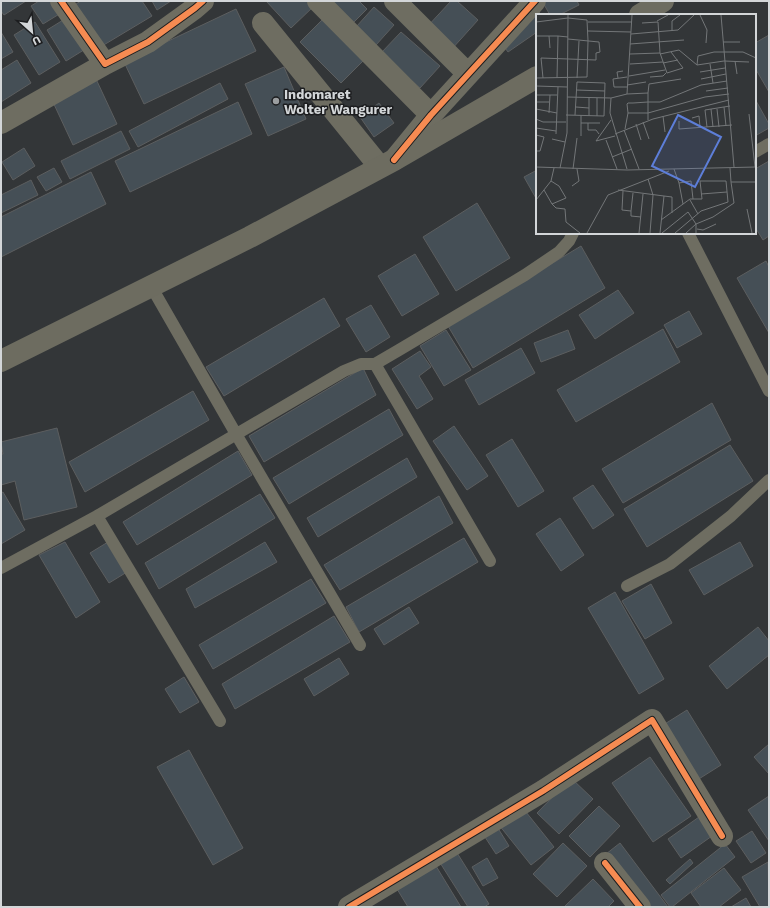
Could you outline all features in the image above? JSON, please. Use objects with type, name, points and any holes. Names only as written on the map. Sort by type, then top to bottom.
[{"type":"highway","points":[[642,14],[663,1]]},
{"type":"highway","points":[[3,355],[151,286],[250,236],[387,163],[536,78]]},
{"type":"street","points":[[61,1],[105,64]]},
{"type":"street","points":[[1,123],[105,64],[148,42],[203,1]]},
{"type":"street","points":[[318,1],[431,115]]},
{"type":"street","points":[[395,1],[468,74]]},
{"type":"street","points":[[263,23],[387,163],[535,1]]},
{"type":"street","points":[[349,907],[372,902],[652,720],[722,836]]},
{"type":"street","points":[[605,863],[640,907]]},
{"type":"lane","points":[[756,151],[769,144]]},
{"type":"lane","points":[[1,568],[97,516],[344,371],[361,364],[375,364],[399,350],[559,252],[569,241],[572,234]]},
{"type":"lane","points":[[689,234],[769,391]]},
{"type":"lane","points":[[151,286],[360,645]]},
{"type":"lane","points":[[375,364],[490,562]]},
{"type":"lane","points":[[627,586],[670,564],[731,516],[769,480]]},
{"type":"lane","points":[[97,516],[220,720]]},
{"type":"building","points":[[1,1],[26,1],[4,15],[1,11]]},
{"type":"building","points":[[39,1],[54,1],[61,13],[43,24],[31,6]]},
{"type":"building","points":[[81,1],[142,1],[152,16],[102,46],[76,4]]},
{"type":"building","points":[[152,1],[171,1],[157,10]]},
{"type":"building","points":[[266,1],[309,1],[314,6],[291,28]]},
{"type":"building","points":[[330,1],[359,1],[367,9],[353,23]]},
{"type":"building","points":[[451,1],[457,1],[478,20],[451,50],[426,28]]},
{"type":"building","points":[[542,1],[577,1],[579,5],[561,14],[549,14]]},
{"type":"building","points":[[374,7],[394,25],[376,45],[356,27]]},
{"type":"building","points":[[536,7],[540,14],[536,14],[536,33],[508,52],[500,41]]},
{"type":"building","points":[[236,9],[256,51],[144,104],[124,62]]},
{"type":"building","points":[[327,15],[368,56],[341,83],[300,42]]},
{"type":"building","points":[[68,17],[87,48],[66,61],[47,30]]},
{"type":"building","points":[[35,22],[60,62],[39,75],[14,35]]},
{"type":"building","points":[[1,32],[13,52],[1,59]]},
{"type":"building","points":[[401,32],[440,66],[420,88],[381,53]]},
{"type":"building","points":[[769,35],[769,92],[756,70],[756,42]]},
{"type":"building","points":[[17,60],[31,83],[1,102],[1,70]]},
{"type":"building","name":"Indomaret Wolter Wangurer","points":[[284,67],[306,119],[268,136],[245,84]]},
{"type":"building","points":[[96,79],[117,124],[73,145],[52,100]]},
{"type":"building","points":[[220,83],[228,99],[138,147],[129,131]]},
{"type":"building","points":[[756,101],[769,124],[769,128],[756,135]]},
{"type":"building","points":[[238,102],[252,134],[130,192],[115,161]]},
{"type":"building","points":[[379,103],[394,123],[374,137],[360,117]]},
{"type":"building","points":[[121,131],[130,149],[70,179],[61,161]]},
{"type":"building","points":[[24,148],[35,166],[13,180],[2,162]]},
{"type":"building","points":[[769,161],[769,236],[763,240],[756,229],[756,168]]},
{"type":"building","points":[[54,168],[62,182],[46,191],[37,177]]},
{"type":"building","points":[[536,171],[536,198],[524,177]]},
{"type":"building","points":[[91,172],[106,204],[1,257],[1,217]]},
{"type":"building","points":[[31,180],[38,195],[1,213],[1,195]]},
{"type":"building","points":[[477,203],[510,258],[456,291],[423,237]]},
{"type":"building","points":[[581,246],[605,288],[473,368],[448,326]]},
{"type":"building","points":[[415,254],[439,294],[402,316],[378,276]]},
{"type":"building","points":[[766,261],[769,267],[769,333],[737,278]]},
{"type":"building","points":[[618,290],[634,313],[595,339],[579,315]]},
{"type":"building","points":[[324,298],[340,326],[224,396],[206,367]]},
{"type":"building","points":[[371,305],[390,337],[366,352],[346,319]]},
{"type":"building","points":[[689,311],[702,334],[677,348],[664,325]]},
{"type":"building","points":[[663,329],[680,362],[576,422],[557,390]]},
{"type":"building","points":[[446,330],[471,370],[444,386],[420,346]]},
{"type":"building","points":[[568,330],[575,349],[541,362],[534,343]]},
{"type":"building","points":[[521,348],[535,373],[479,405],[465,380]]},
{"type":"building","points":[[420,351],[431,367],[419,376],[433,399],[417,409],[392,369]]},
{"type":"building","points":[[363,368],[376,395],[264,462],[249,436]]},
{"type":"building","points":[[193,391],[209,420],[85,492],[69,462]]},
{"type":"building","points":[[712,403],[731,440],[623,503],[602,469]]},
{"type":"building","points":[[389,409],[403,435],[289,504],[273,478]]},
{"type":"building","points":[[454,426],[488,476],[467,490],[433,441]]},
{"type":"building","points":[[57,428],[77,507],[24,520],[15,481],[1,485],[1,454],[3,454],[1,442]]},
{"type":"building","points":[[512,439],[544,491],[518,507],[486,455]]},
{"type":"building","points":[[730,445],[753,481],[647,547],[624,509]]},
{"type":"building","points":[[238,451],[252,475],[137,545],[123,522]]},
{"type":"building","points":[[407,458],[417,477],[318,537],[307,518]]},
{"type":"building","points":[[593,485],[614,515],[593,529],[573,498]]},
{"type":"building","points":[[3,492],[25,530],[1,544],[1,493]]},
{"type":"building","points":[[260,494],[275,518],[159,589],[145,563]]},
{"type":"building","points":[[439,496],[453,523],[340,590],[324,565]]},
{"type":"building","points":[[560,518],[584,555],[561,571],[536,534]]},
{"type":"building","points":[[464,538],[478,562],[359,632],[346,607]]},
{"type":"building","points":[[65,542],[100,602],[76,618],[39,555]]},
{"type":"building","points":[[108,542],[127,572],[109,583],[90,553]]},
{"type":"building","points":[[265,542],[277,562],[195,608],[186,589]]},
{"type":"building","points":[[740,542],[753,566],[704,595],[689,570]]},
{"type":"building","points":[[311,579],[326,603],[213,669],[199,645]]},
{"type":"building","points":[[651,584],[672,623],[645,639],[622,601]]},
{"type":"building","points":[[615,592],[664,679],[639,694],[588,608]]},
{"type":"building","points":[[409,607],[419,623],[384,645],[374,629]]},
{"type":"building","points":[[334,616],[350,642],[235,709],[222,684]]},
{"type":"building","points":[[758,627],[769,641],[769,655],[727,689],[709,666]]},
{"type":"building","points":[[339,658],[349,674],[314,696],[304,679]]},
{"type":"building","points":[[184,677],[199,702],[180,713],[165,689]]},
{"type":"building","points":[[687,710],[721,765],[694,782],[660,727]]},
{"type":"building","points":[[769,744],[769,774],[754,757]]},
{"type":"building","points":[[189,750],[243,848],[213,865],[157,767]]},
{"type":"building","points":[[650,757],[691,816],[653,842],[612,783]]},
{"type":"building","points":[[571,778],[593,799],[559,834],[537,813]]},
{"type":"building","points":[[769,796],[769,841],[748,810]]},
{"type":"building","points":[[599,806],[620,826],[590,857],[569,836]]},
{"type":"building","points":[[522,807],[554,847],[531,865],[499,825]]},
{"type":"building","points":[[699,817],[712,836],[681,858],[668,839]]},
{"type":"building","points":[[496,825],[509,846],[496,854],[483,834]]},
{"type":"building","points":[[752,831],[766,853],[751,863],[736,841]]},
{"type":"building","points":[[563,843],[587,866],[557,897],[533,874]]},
{"type":"building","points":[[620,843],[668,907],[646,907],[606,854]]},
{"type":"building","points":[[725,844],[735,857],[672,907],[670,907],[661,895]]},
{"type":"building","points":[[454,848],[489,904],[484,907],[468,907],[437,858]]},
{"type":"building","points":[[487,858],[498,878],[483,886],[472,867]]},
{"type":"building","points":[[690,859],[693,863],[670,884],[666,880]]},
{"type":"building","points":[[768,862],[769,907],[760,907],[742,877]]},
{"type":"building","points":[[436,866],[461,907],[408,907],[397,889]]},
{"type":"building","points":[[724,868],[741,890],[719,907],[701,907],[691,893]]},
{"type":"building","points":[[593,879],[614,901],[608,907],[565,906]]},
{"type":"building","points":[[746,898],[751,907],[731,907]]},
{"type":"cycle path","points":[[61,1],[105,64],[148,42],[203,1]]},
{"type":"cycle path","points":[[394,160],[431,115],[535,1]]},
{"type":"cycle path","points":[[349,907],[543,791],[652,720],[722,836]]},
{"type":"cycle path","points":[[605,863],[640,907]]},
{"type":"place","name":"Indomaret Wolter Wangurer","points":[[276,101]]}]
